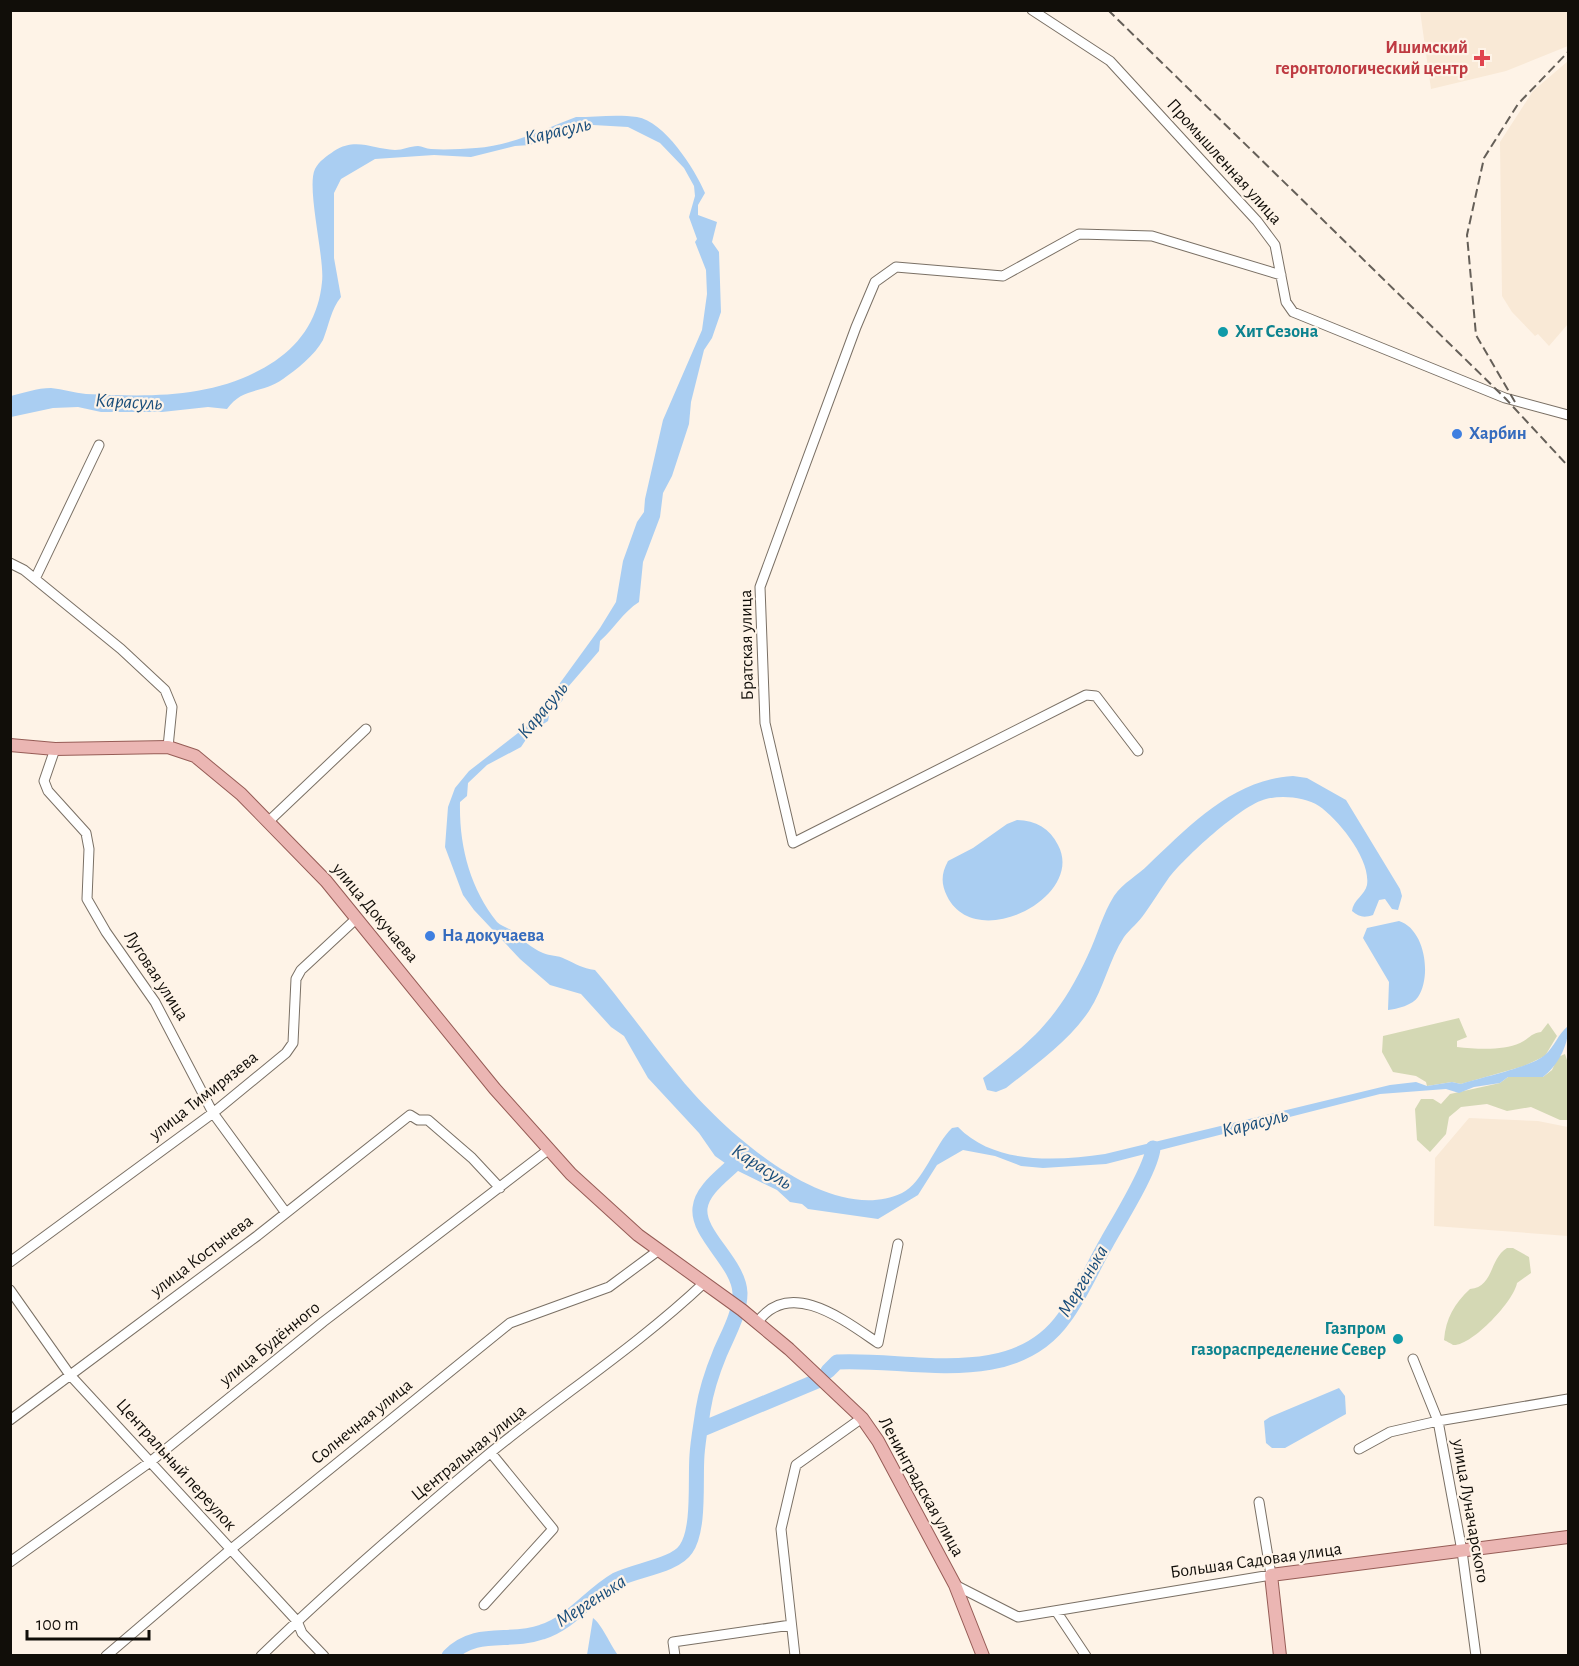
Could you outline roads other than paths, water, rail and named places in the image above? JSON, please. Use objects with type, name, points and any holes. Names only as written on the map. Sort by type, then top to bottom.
[{"type":"main road","points":[[10,745],[55,748],[168,747]]},
{"type":"main road","name":"улица Докучаева","points":[[168,747],[183,751],[206,763],[269,821],[357,918],[495,1089],[548,1150],[592,1195],[659,1250],[742,1310]]},
{"type":"main road","name":"Ленинградская улица","points":[[742,1310],[836,1391],[862,1418],[878,1441],[956,1585],[983,1656]]},
{"type":"main road","name":"Большая Садовая улица","points":[[1271,1575],[1569,1537]]},
{"type":"main road","points":[[1271,1575],[1280,1656]]},
{"type":"street","name":"Промышленная улица","points":[[1032,10],[1110,61],[1257,221],[1275,245],[1286,302],[1293,312],[1505,399],[1569,415]]},
{"type":"street","name":"Братская улица","points":[[1138,751],[1096,696],[1086,695],[793,843],[765,723],[760,588],[856,327],[875,282],[896,267],[1003,276],[1079,234],[1152,236],[1281,275]]},
{"type":"street","points":[[35,579],[99,445]]},
{"type":"street","points":[[10,563],[35,579],[121,649],[165,690],[172,706],[168,747]]},
{"type":"street","points":[[269,821],[366,729]]},
{"type":"street","name":"Луговая улица","points":[[55,748],[44,782],[48,791],[86,833],[89,849],[87,899],[106,932],[155,1002],[213,1113],[286,1213]]},
{"type":"street","name":"улица Тимирязева","points":[[10,1262],[213,1113],[286,1053],[293,1043],[297,979],[301,970],[357,918]]},
{"type":"street","name":"улица Костычева","points":[[10,1420],[286,1213],[410,1115],[418,1120],[428,1120],[472,1158],[500,1188]]},
{"type":"street","name":"улица Будённого","points":[[10,1562],[150,1462],[323,1322],[548,1150]]},
{"type":"street","points":[[757,1323],[764,1312],[775,1304],[804,1302],[850,1324],[878,1343],[898,1244]]},
{"type":"street","name":"Солнечная улица","points":[[106,1656],[230,1550],[510,1323],[609,1287],[659,1250]]},
{"type":"street","name":"Центральная улица","points":[[261,1656],[297,1621],[490,1453],[602,1369],[704,1283]]},
{"type":"street","name":"Центральный переулок","points":[[10,1290],[70,1375],[297,1621],[302,1633],[324,1656]]},
{"type":"street","points":[[1413,1359],[1438,1421],[1569,1399]]},
{"type":"street","points":[[795,1656],[781,1529],[796,1465],[862,1418]]},
{"type":"street","name":"улица Луначарского","points":[[1359,1449],[1390,1432],[1438,1421],[1462,1551],[1476,1656]]},
{"type":"street","points":[[484,1605],[554,1529],[490,1453]]},
{"type":"street","points":[[1258,1502],[1271,1575]]},
{"type":"street","name":"Большая Садовая улица","points":[[956,1585],[1018,1617],[1271,1575]]},
{"type":"street","points":[[1056,1611],[1086,1656]]},
{"type":"street","points":[[675,1656],[673,1642],[791,1625]]},
{"type":"water","name":"Карасуль","points":[[614,116],[647,120],[668,136],[686,159],[705,193],[698,205],[698,215],[717,222],[712,242],[719,252],[721,312],[712,338],[704,350],[691,402],[689,424],[672,476],[663,493],[660,517],[643,562],[639,602],[600,641],[599,651],[568,687],[562,701],[550,711],[548,721],[531,732],[521,747],[487,765],[468,783],[467,796],[460,802],[462,835],[468,866],[480,895],[497,922],[539,951],[595,970],[677,1074],[720,1120],[778,1167],[810,1185],[842,1197],[873,1200],[902,1193],[923,1172],[952,1128],[958,1127],[973,1139],[1008,1154],[1047,1159],[1105,1154],[1390,1085],[1416,1082],[1427,1086],[1452,1082],[1461,1084],[1518,1068],[1538,1059],[1545,1055],[1568,1026],[1567,1040],[1558,1061],[1548,1072],[1543,1077],[1508,1077],[1500,1083],[1474,1087],[1459,1093],[1446,1089],[1380,1094],[1106,1164],[1043,1168],[1021,1166],[995,1156],[963,1150],[937,1165],[918,1195],[878,1219],[808,1209],[802,1204],[790,1202],[777,1190],[732,1168],[715,1156],[699,1133],[648,1078],[624,1036],[611,1027],[581,994],[550,985],[520,959],[474,910],[463,895],[445,847],[448,807],[455,788],[469,771],[531,723],[600,628],[616,602],[623,561],[637,522],[644,512],[663,420],[702,330],[707,294],[706,270],[695,242],[697,239],[689,217],[695,196],[694,186],[684,168],[660,143],[628,127],[593,125],[572,128],[530,145],[515,146],[471,157],[434,155],[375,159],[341,179],[334,193],[334,258],[341,297],[330,317],[320,346],[305,362],[283,379],[239,397],[227,409],[208,407],[162,412],[101,412],[78,407],[53,408],[11,417],[11,396],[30,391],[51,388],[86,394],[184,393],[231,383],[285,354],[308,327],[320,294],[322,271],[313,178],[315,169],[334,151],[357,144],[395,150],[418,146],[429,149],[489,147],[527,136],[576,117]]},
{"type":"water","points":[[1293,776],[1307,778],[1346,800],[1400,889],[1402,896],[1398,910],[1392,909],[1385,899],[1379,900],[1373,915],[1362,916],[1352,911],[1367,885],[1364,864],[1344,830],[1319,806],[1286,797],[1266,799],[1255,803],[1214,833],[1168,879],[1143,916],[1124,937],[1094,1002],[1071,1033],[1006,1088],[996,1092],[987,1090],[983,1078],[1032,1038],[1067,994],[1088,955],[1110,903],[1122,887],[1213,807],[1251,786],[1271,779]]},
{"type":"water","points":[[1017,820],[1042,826],[1055,839],[1062,864],[1056,883],[1043,899],[1024,912],[1002,919],[980,920],[961,913],[947,896],[944,887],[943,875],[948,861]]},
{"type":"water","points":[[1399,921],[1415,933],[1420,943],[1425,977],[1416,1000],[1388,1010],[1389,982],[1363,938],[1367,928]]},
{"type":"water","points":[[1339,1388],[1345,1396],[1346,1414],[1285,1448],[1272,1448],[1266,1443],[1264,1421]]},
{"type":"water","points":[[593,1618],[599,1625],[618,1655],[587,1655]]},
{"type":"waterway","name":"Мергенька","points":[[828,1371],[837,1362],[959,1366],[989,1363],[1017,1355],[1043,1340],[1064,1318],[1076,1300],[1141,1181],[1153,1148]]},
{"type":"waterway","name":"Мергенька","points":[[449,1656],[460,1647],[482,1639],[517,1637],[552,1628],[616,1580],[664,1564],[681,1555],[686,1549],[695,1517],[697,1455],[704,1403],[715,1366],[736,1316],[740,1293],[733,1271],[705,1228],[700,1208],[711,1186],[742,1156]]},
{"type":"waterway","name":"Мергенька","points":[[700,1430],[817,1381]]},
{"type":"railway","points":[[1108,10],[1505,398],[1568,466]]},
{"type":"railway","points":[[1515,402],[1476,335],[1467,235],[1484,158],[1518,104],[1568,52]]},
{"type":"place","name":"Ишимский геронтологический центр","points":[[1482,58]]},
{"type":"place","name":"Хит Сезона","points":[[1223,332]]},
{"type":"place","name":"Харбин","points":[[1457,434]]},
{"type":"place","name":"На докучаева","points":[[430,936]]},
{"type":"place","name":"Газпром газораспределение Север","points":[[1398,1339]]}]
